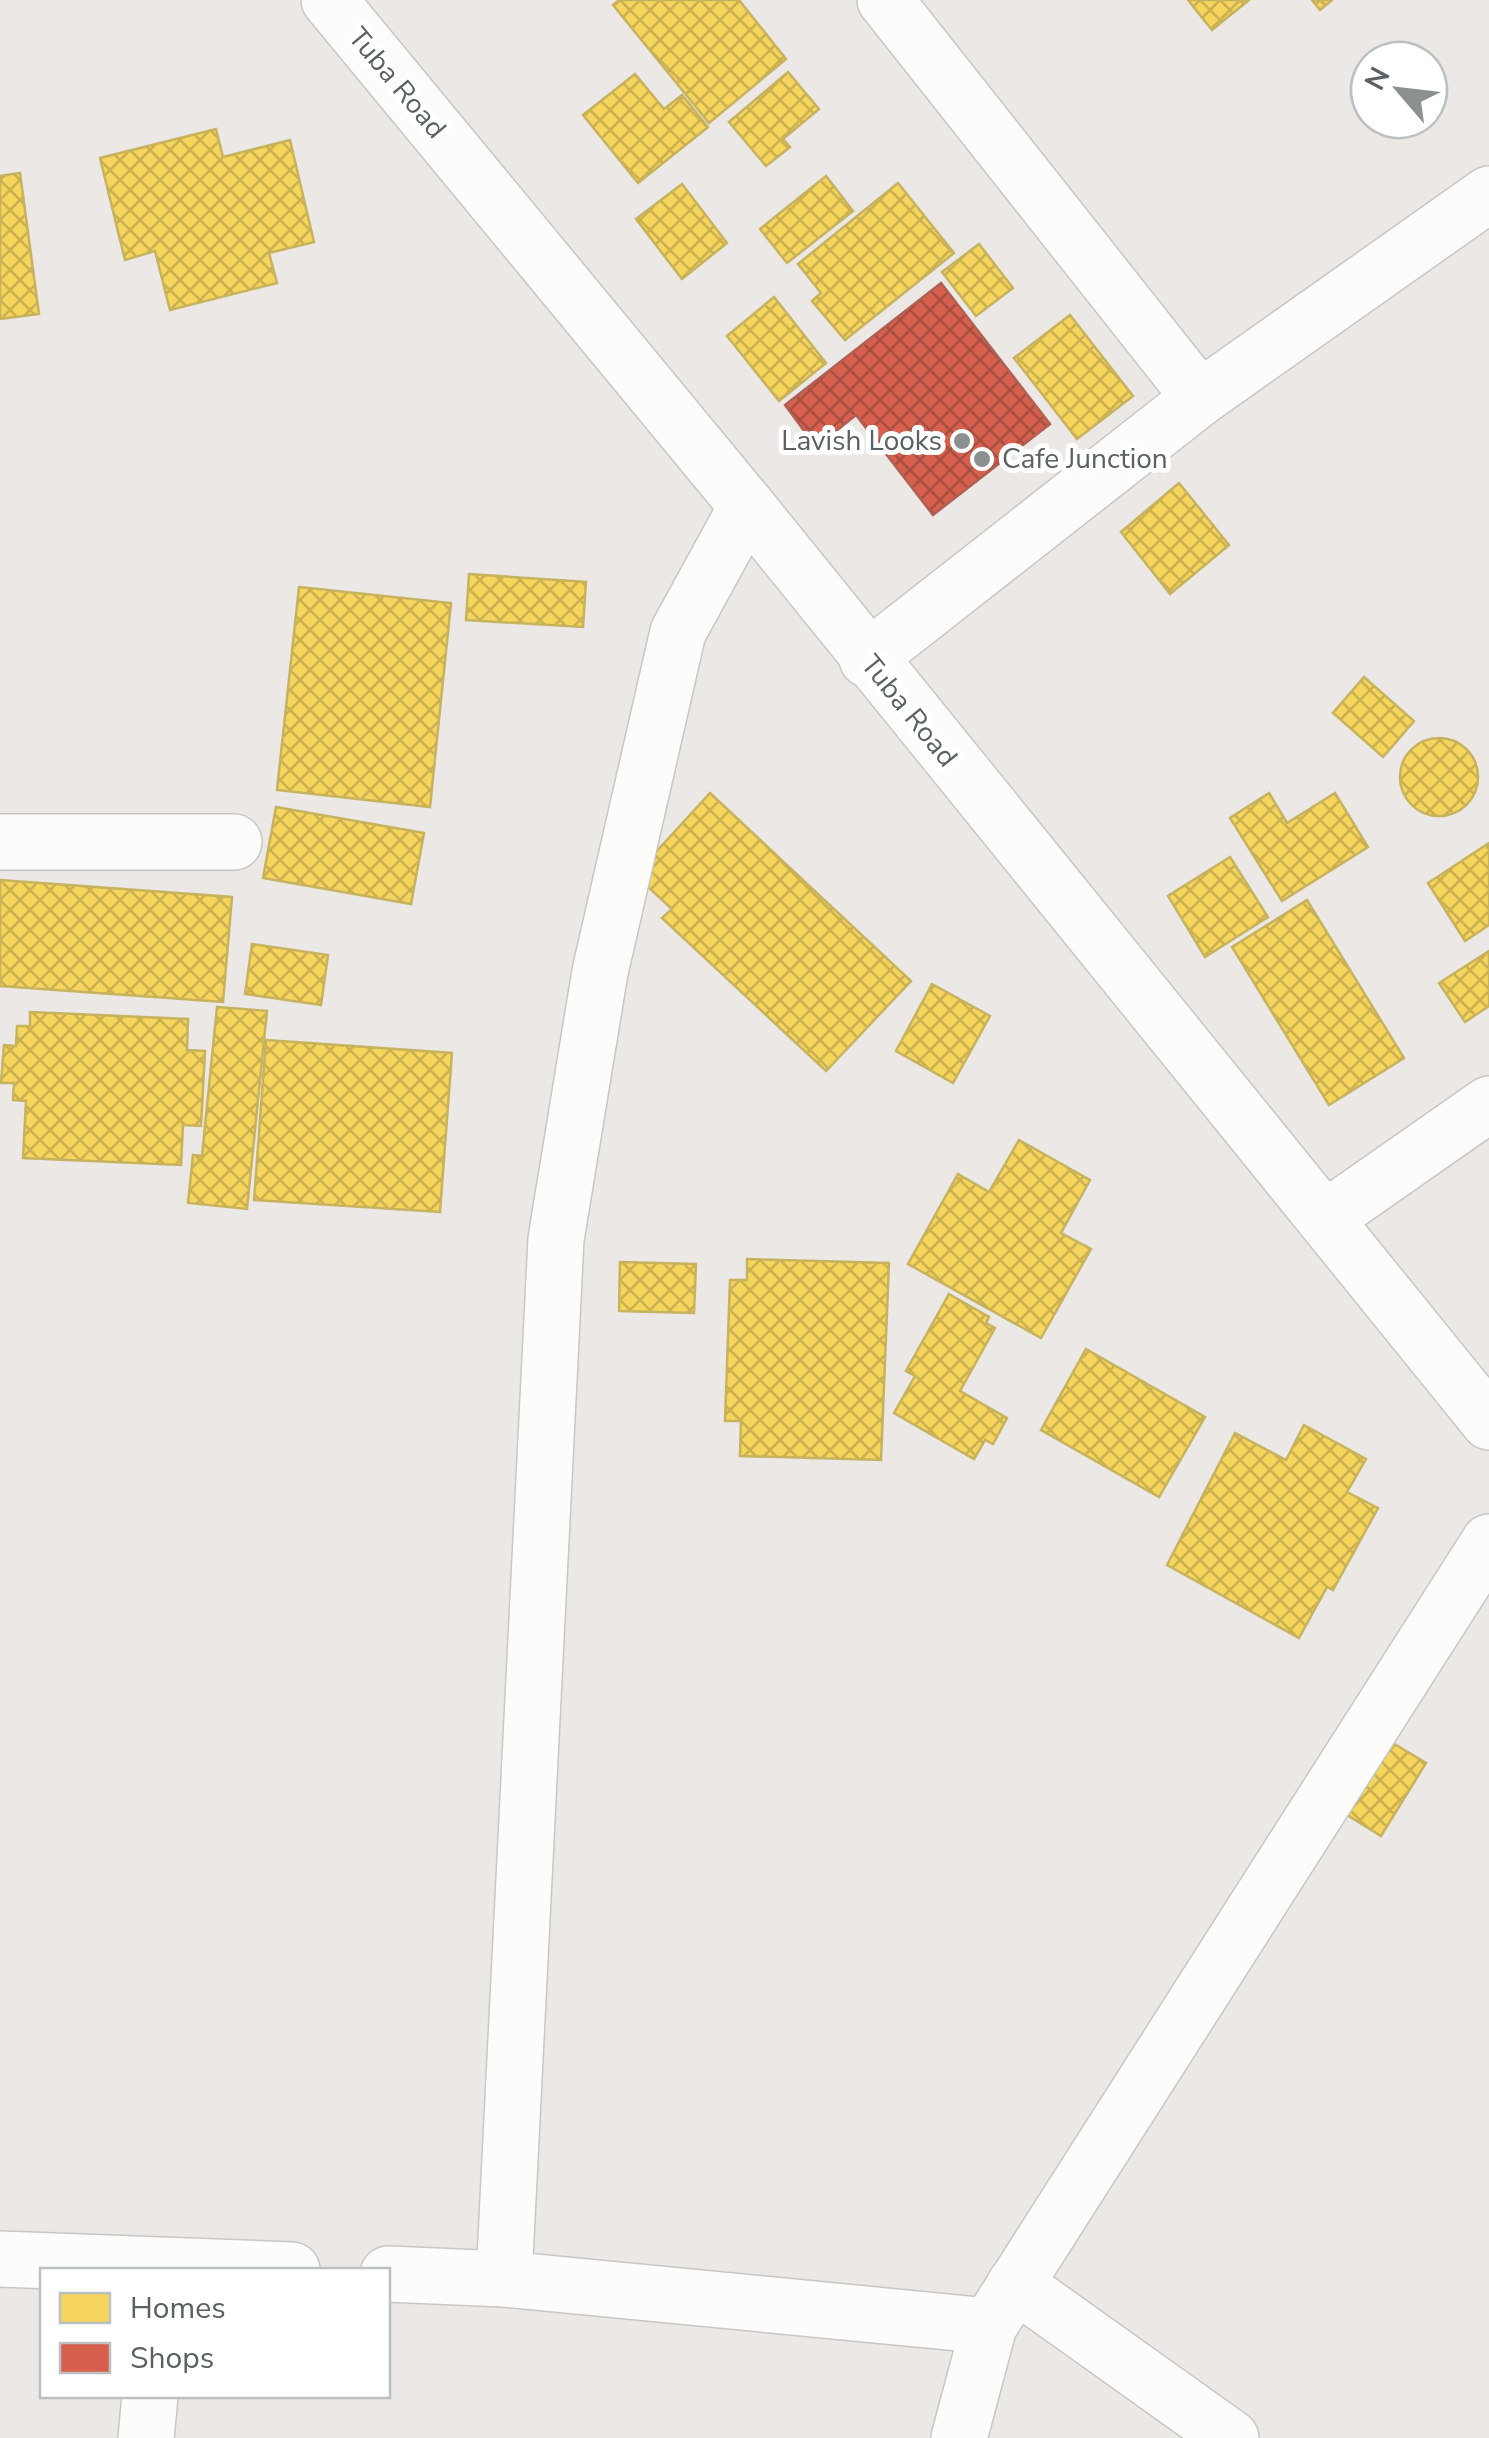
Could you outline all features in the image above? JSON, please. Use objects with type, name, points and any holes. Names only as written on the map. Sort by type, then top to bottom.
[{"type":"street","name":"Tuba Road","points":[[328,0],[747,506],[867,659],[1489,1422]]},
{"type":"street","points":[[885,0],[1200,398]]},
{"type":"street","points":[[867,659],[1200,398],[1489,194]]},
{"type":"street","points":[[504,2279],[556,1239],[600,972],[678,632],[747,506]]},
{"type":"street","points":[[0,842],[234,842]]},
{"type":"street","points":[[1326,1218],[1489,1104]]},
{"type":"street","points":[[959,2438],[1002,2305],[1489,1542]]},
{"type":"street","points":[[0,2259],[163,2268]]},
{"type":"street","points":[[390,2274],[1002,2305],[1231,2438]]},
{"type":"street","points":[[146,2438],[150,2398]]},
{"type":"building: Homes","points":[[619,0],[739,0],[786,59],[709,123],[613,5]]},
{"type":"building: Homes","points":[[1188,0],[1249,0],[1212,30]]},
{"type":"building: Homes","points":[[1312,0],[1332,0],[1320,10]]},
{"type":"building: Homes","points":[[788,72],[819,109],[783,139],[790,147],[766,166],[729,122]]},
{"type":"building: Homes","points":[[635,74],[664,109],[682,95],[708,127],[638,183],[583,115]]},
{"type":"building: Homes","points":[[216,129],[223,157],[290,140],[314,242],[269,253],[277,283],[170,310],[155,251],[125,260],[100,158]]},
{"type":"building: Homes","points":[[20,173],[39,314],[0,319],[0,176]]},
{"type":"building: Homes","points":[[826,176],[853,211],[787,263],[760,229]]},
{"type":"building: Homes","points":[[898,183],[954,253],[845,340],[812,301],[821,293],[798,264]]},
{"type":"building: Homes","points":[[682,184],[727,243],[682,279],[636,219]]},
{"type":"building: Homes","points":[[979,244],[1013,288],[976,316],[942,272]]},
{"type":"building: Homes","points":[[774,297],[826,363],[779,401],[727,336]]},
{"type":"building: Homes","points":[[1070,315],[1133,396],[1077,439],[1014,358]]},
{"type":"building: Homes","points":[[1179,483],[1229,545],[1170,594],[1121,532]]},
{"type":"building: Homes","points":[[469,574],[586,582],[583,627],[466,620]]},
{"type":"building: Homes","points":[[299,587],[451,603],[430,807],[277,790]]},
{"type":"building: Homes","points":[[1364,677],[1414,721],[1383,757],[1333,713]]},
{"type":"building: Homes","points":[[1439,738],[1467,749],[1478,777],[1467,805],[1439,816],[1411,805],[1400,777],[1411,749]]},
{"type":"building: Homes","points":[[710,793],[911,981],[826,1071],[662,918],[672,909],[635,875]]},
{"type":"building: Homes","points":[[1269,793],[1287,823],[1335,793],[1368,847],[1282,901],[1230,818]]},
{"type":"building: Homes","points":[[276,807],[424,833],[411,904],[263,878]]},
{"type":"building: Homes","points":[[1489,843],[1489,925],[1465,941],[1428,883]]},
{"type":"building: Homes","points":[[1230,857],[1268,917],[1205,957],[1168,896]]},
{"type":"building: Homes","points":[[0,880],[232,897],[223,1002],[0,986]]},
{"type":"building: Homes","points":[[1307,900],[1404,1058],[1329,1105],[1232,947]]},
{"type":"building: Homes","points":[[252,944],[328,955],[321,1005],[245,994]]},
{"type":"building: Homes","points":[[1489,951],[1489,1006],[1465,1022],[1439,983]]},
{"type":"building: Homes","points":[[932,984],[990,1016],[953,1083],[896,1051]]},
{"type":"building: Homes","points":[[217,1007],[267,1011],[247,1209],[188,1203],[193,1155],[202,1156]]},
{"type":"building: Homes","points":[[30,1012],[188,1019],[187,1050],[205,1051],[201,1126],[183,1125],[181,1165],[23,1158],[26,1101],[13,1100],[14,1083],[1,1083],[4,1045],[16,1046],[17,1026],[30,1026]]},
{"type":"building: Homes","points":[[266,1040],[452,1053],[440,1212],[254,1200]]},
{"type":"building: Homes","points":[[1019,1140],[1090,1180],[1061,1233],[1091,1249],[1041,1338],[908,1264],[958,1174],[989,1192]]},
{"type":"building: Homes","points":[[747,1259],[889,1263],[881,1460],[740,1456],[741,1421],[725,1421],[730,1280],[747,1280]]},
{"type":"building: Homes","points":[[620,1262],[696,1264],[694,1313],[619,1311]]},
{"type":"building: Homes","points":[[949,1294],[989,1317],[986,1323],[995,1328],[960,1391],[1007,1418],[993,1444],[985,1440],[974,1459],[894,1413],[915,1376],[906,1371]]},
{"type":"building: Homes","points":[[1086,1349],[1205,1417],[1159,1497],[1041,1430]]},
{"type":"building: Homes","points":[[1304,1425],[1366,1459],[1347,1492],[1378,1508],[1333,1590],[1327,1587],[1299,1638],[1167,1565],[1235,1433],[1286,1460]]},
{"type":"building: Homes","points":[[1381,1736],[1426,1763],[1381,1836],[1336,1808]]},
{"type":"building: Shops","points":[[941,283],[1050,424],[933,515],[856,415],[816,447],[785,405]]},
{"type":"place","name":"Lavish Looks","points":[[962,441]]},
{"type":"place","name":"Cafe Junction","points":[[982,459]]}]
